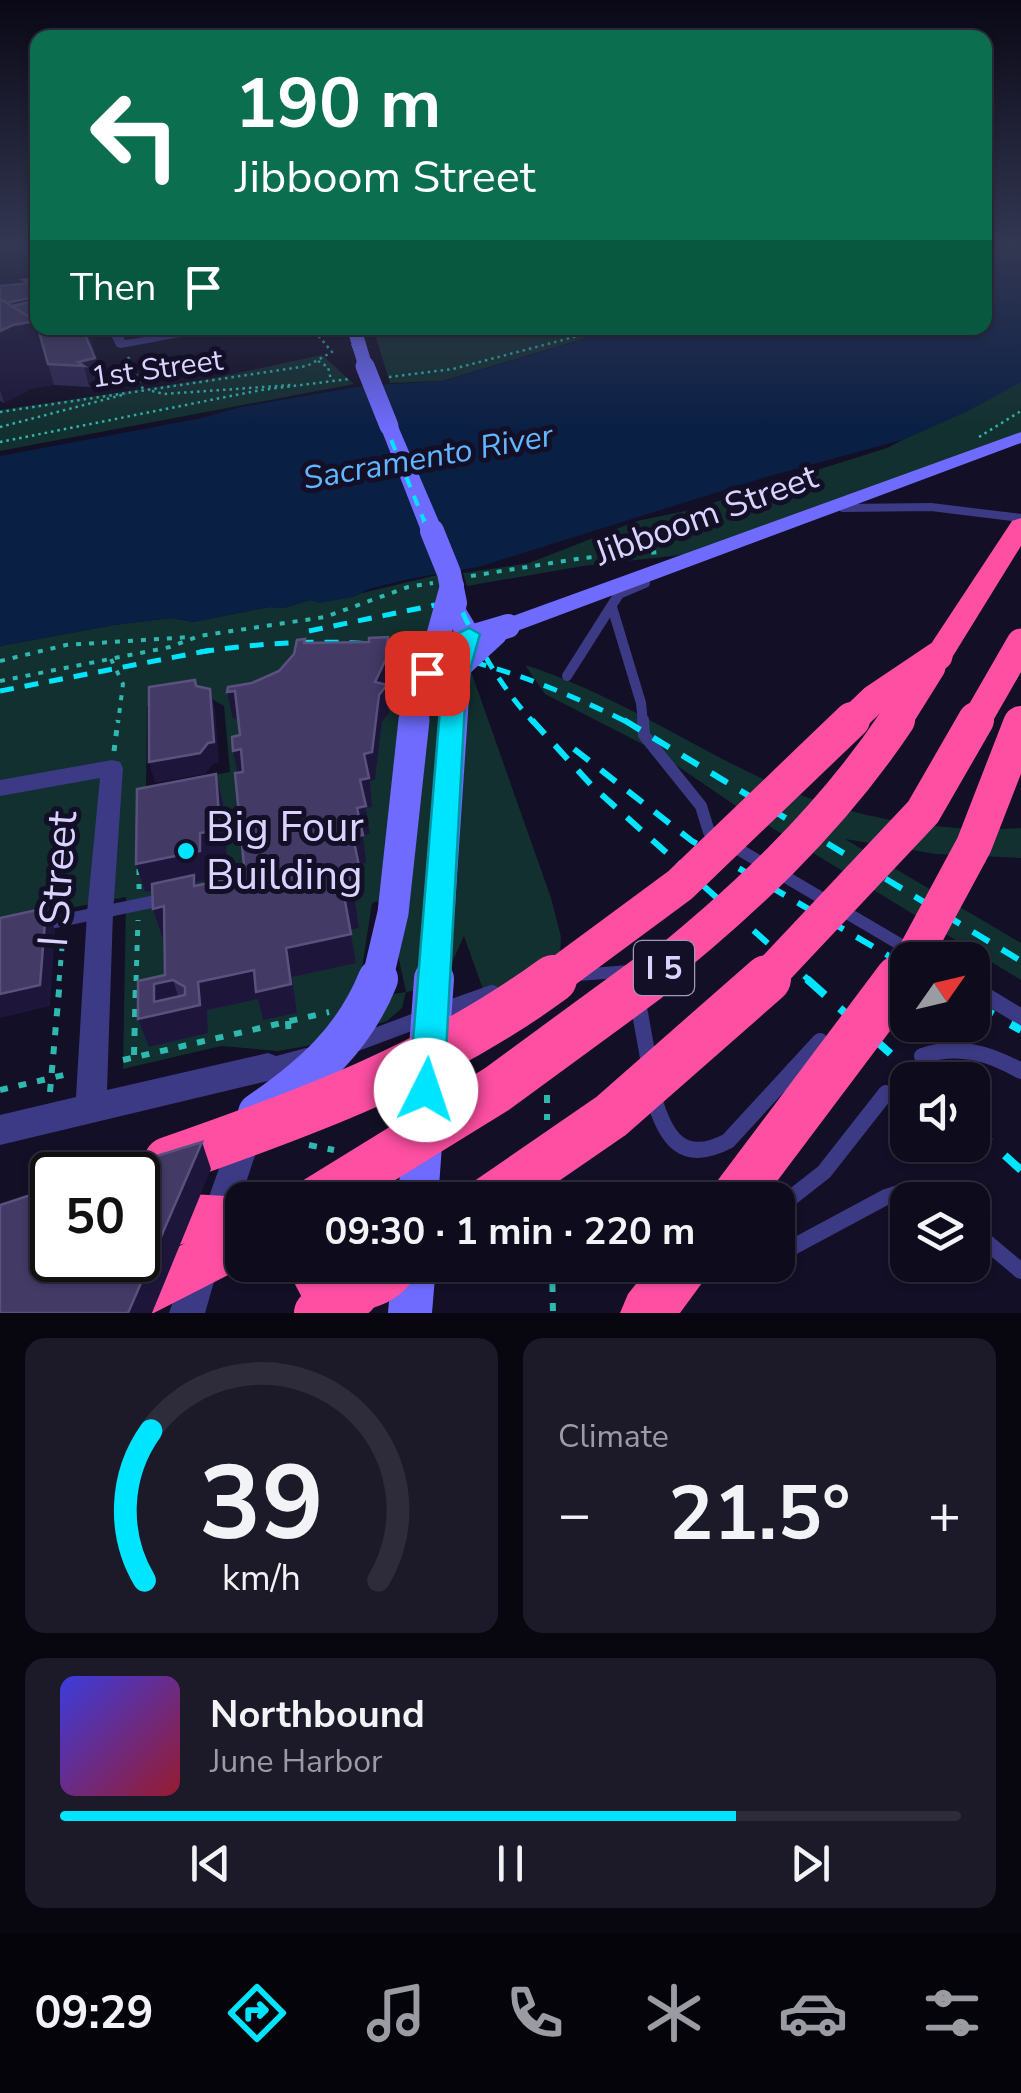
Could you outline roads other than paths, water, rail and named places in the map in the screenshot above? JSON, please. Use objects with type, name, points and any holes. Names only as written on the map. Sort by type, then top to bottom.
[{"type":"highway","name":"I 5","points":[[331,1182],[383,1162],[563,1042],[652,978],[721,919],[828,812],[890,734],[1021,526]]},
{"type":"highway","name":"I 5","points":[[515,1182],[611,1116],[783,964],[923,812],[1021,643]]},
{"type":"highway","points":[[162,1162],[325,1106],[416,1065],[517,1005],[680,885],[874,699],[938,656]]},
{"type":"highway","points":[[922,942],[971,854],[996,798],[1021,724]]},
{"type":"highway","points":[[747,1182],[890,991]]},
{"type":"highway","points":[[160,1224],[222,1209]]},
{"type":"highway","points":[[101,1313],[222,1209]]},
{"type":"highway","points":[[648,1313],[674,1282]]},
{"type":"main road","points":[[354,335],[452,586],[456,615],[419,1182]]},
{"type":"main road","name":"Jibboom Street","points":[[452,659],[508,626],[1021,437]]},
{"type":"main road","points":[[162,1162],[219,1137],[273,1102],[330,1054],[364,1011],[383,960],[411,735],[452,659],[452,586]]},
{"type":"main road","points":[[452,659],[508,626]]},
{"type":"main road","points":[[410,1313],[413,1282]]},
{"type":"street","points":[[116,335],[121,344],[178,335]]},
{"type":"street","name":"I Street","points":[[0,788],[112,768],[100,913],[91,1108]]},
{"type":"street","points":[[0,1130],[268,1067]]},
{"type":"street","points":[[186,1313],[268,1067]]},
{"type":"lane","points":[[567,676],[619,594],[848,506],[999,513],[1021,518]]},
{"type":"lane","points":[[612,607],[641,702],[644,735],[701,806],[709,832],[895,942]]},
{"type":"lane","points":[[16,930],[174,898]]},
{"type":"lane","points":[[572,976],[630,970],[646,1030],[653,1099],[665,1132],[692,1152],[711,1153],[728,1142],[820,1040]]},
{"type":"lane","points":[[268,1067],[372,1039],[492,994]]},
{"type":"lane","points":[[990,998],[1021,1017]]},
{"type":"lane","points":[[922,1056],[937,1050],[967,1050],[1021,1070]]},
{"type":"lane","points":[[795,1199],[824,1172],[886,1093]]},
{"type":"lane","points":[[795,1246],[890,1196]]},
{"type":"lane","points":[[990,1245],[1021,1271]]},
{"type":"lane","points":[[665,1313],[680,1282]]},
{"type":"water","name":"Sacramento River","points":[[992,308],[1021,308],[1021,382],[905,439],[763,478],[478,567],[409,579],[354,597],[319,603],[310,600],[284,608],[269,607],[193,622],[171,618],[114,625],[0,646],[0,456],[364,386],[444,381],[598,335],[992,335]]},
{"type":"railway","points":[[349,335],[362,368]]},
{"type":"railway","points":[[361,366],[425,523]]},
{"type":"railway","points":[[424,520],[457,601],[492,668]]},
{"type":"railway","points":[[309,631],[435,605]]},
{"type":"railway","points":[[202,652],[316,642],[369,644],[420,650],[492,668]]},
{"type":"railway","points":[[202,652],[211,650]]},
{"type":"railway","points":[[0,691],[202,652]]},
{"type":"railway","points":[[492,668],[629,723]]},
{"type":"railway","points":[[492,668],[534,723]]},
{"type":"railway","points":[[532,720],[593,787],[810,981]]},
{"type":"railway","points":[[624,720],[629,723]]},
{"type":"railway","points":[[629,723],[1021,961]]},
{"type":"railway","points":[[574,749],[692,841],[890,956]]},
{"type":"railway","points":[[807,979],[900,1062]]},
{"type":"railway","points":[[990,1013],[1021,1030]]},
{"type":"railway","points":[[990,1142],[1021,1170]]},
{"type":"place","name":"Big Four Building","points":[[186,851]]}]
